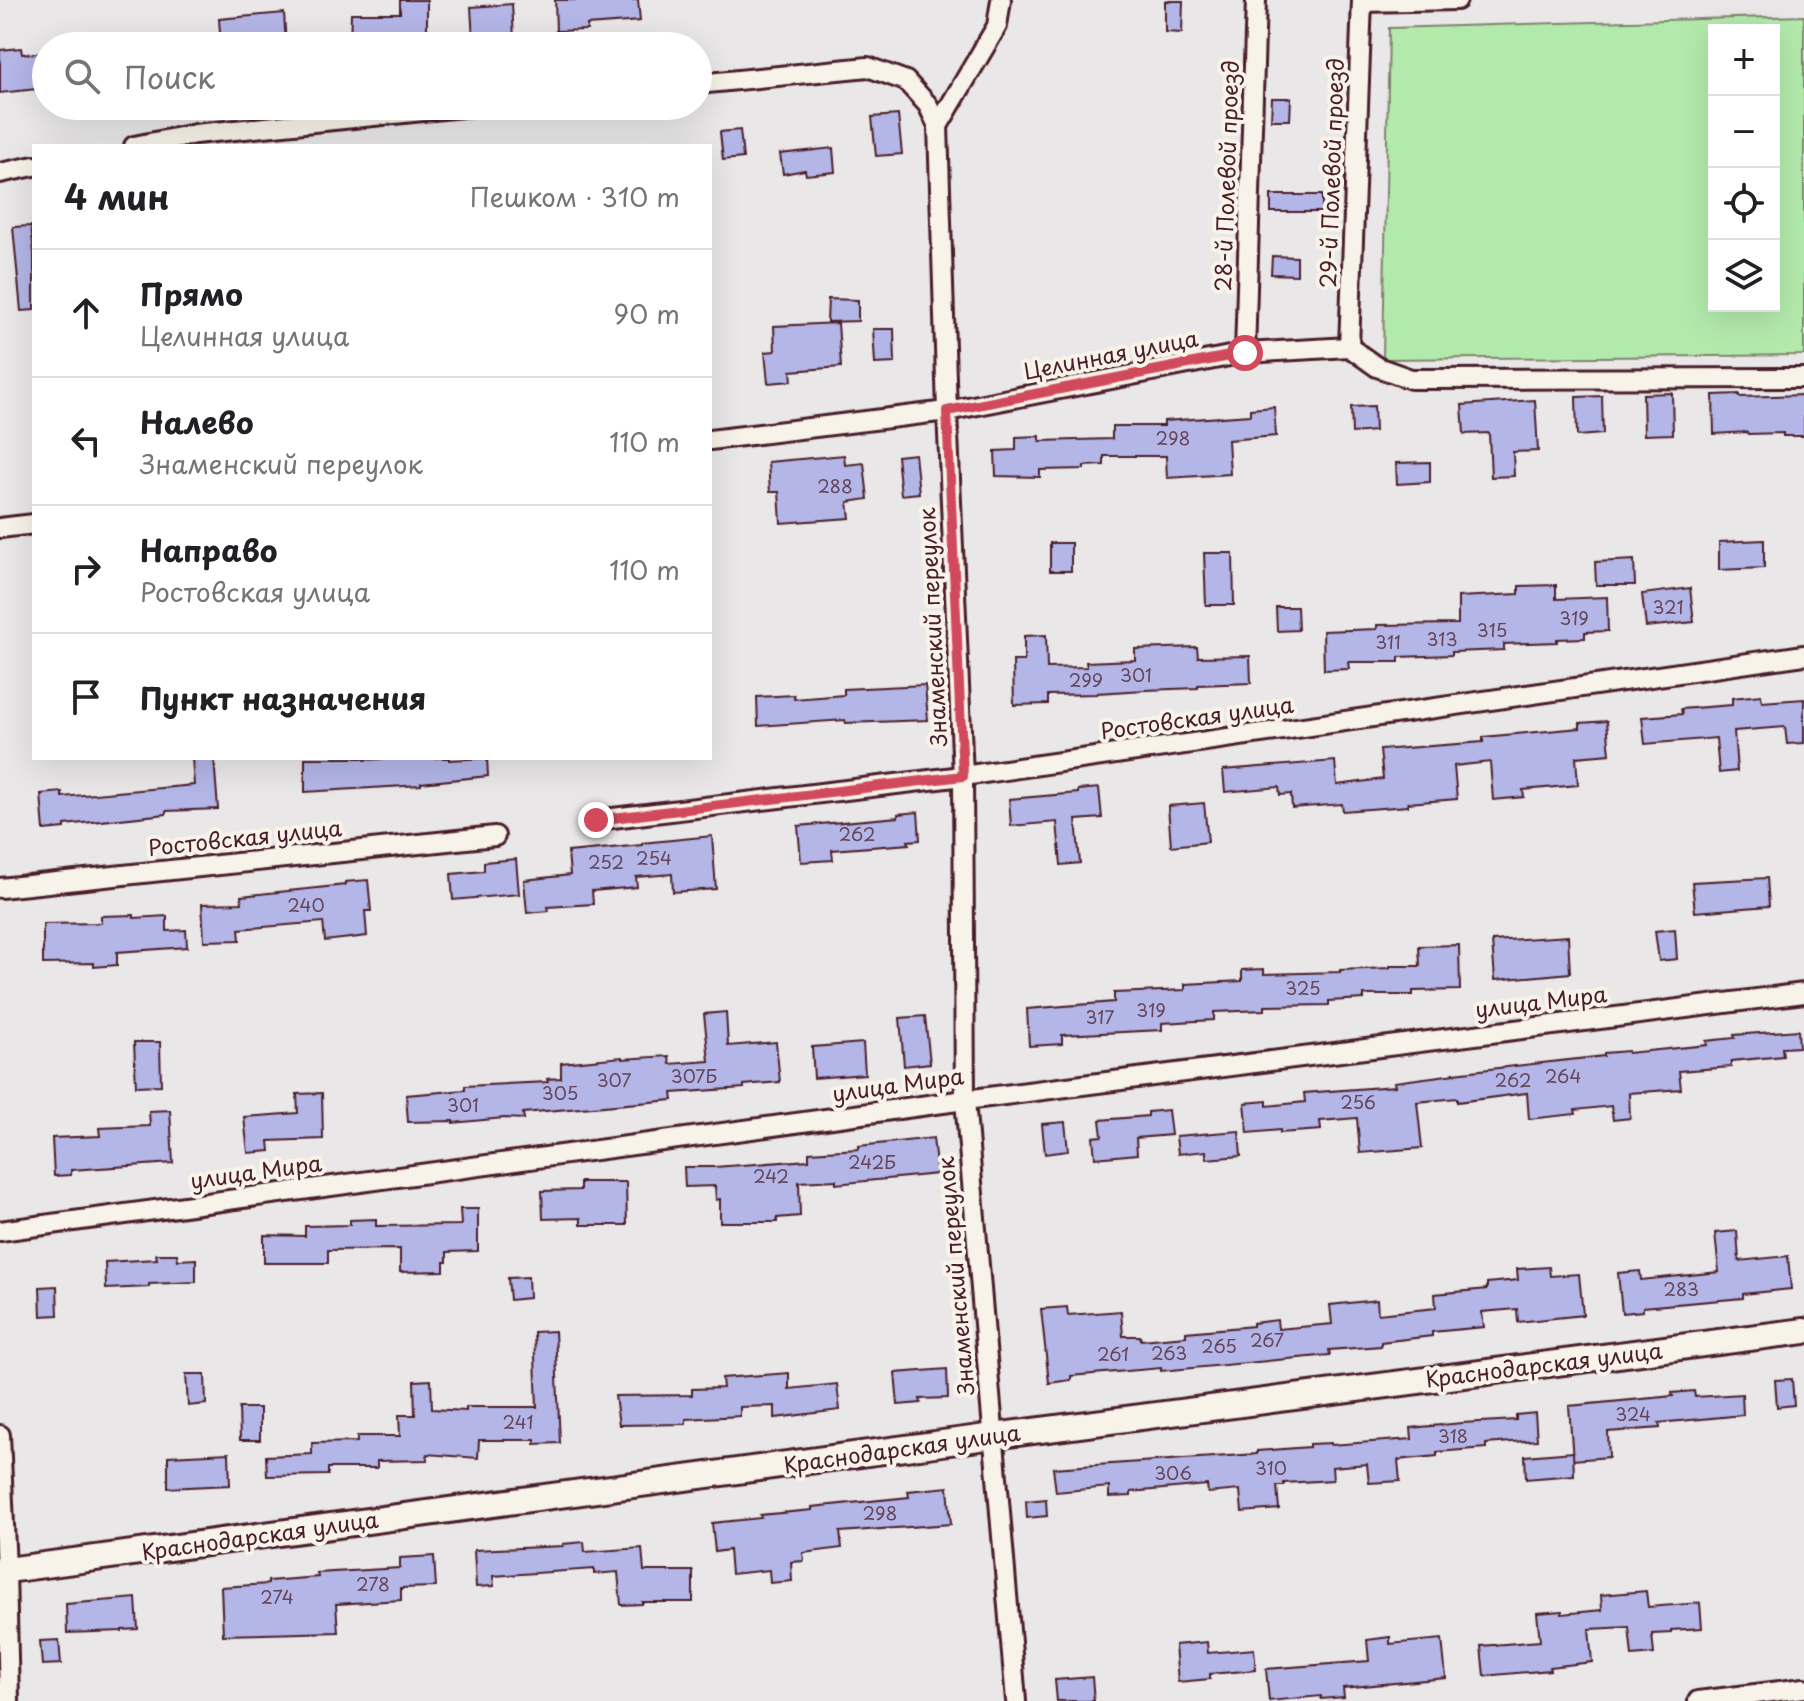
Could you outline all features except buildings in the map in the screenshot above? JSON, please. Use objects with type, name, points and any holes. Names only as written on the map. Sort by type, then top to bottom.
[{"type":"street","points":[[938,126],[997,26],[1001,0]]},
{"type":"street","name":"28-й Полевой проезд","points":[[1245,353],[1256,0]]},
{"type":"street","points":[[1362,1],[1457,0]]},
{"type":"street","name":"29-й Полевой проезд","points":[[1349,347],[1362,1]]},
{"type":"street","points":[[712,83],[868,67],[906,81],[928,105],[938,126]]},
{"type":"street","points":[[144,144],[195,134],[334,120]]},
{"type":"street","name":"Знаменский переулок","points":[[938,126],[963,776],[965,1100],[1016,1701]]},
{"type":"street","points":[[0,173],[32,166]]},
{"type":"street","points":[[1349,347],[1377,367],[1411,379],[1804,378]]},
{"type":"street","name":"Целинная улица","points":[[712,440],[947,411],[1245,353],[1349,347]]},
{"type":"street","points":[[0,528],[32,524]]},
{"type":"street","name":"Ростовская улица","points":[[596,820],[963,776],[1804,655]]},
{"type":"street","name":"Ростовская улица","points":[[0,888],[495,836]]},
{"type":"street","name":"улица Мира","points":[[0,1231],[965,1100],[1804,993]]},
{"type":"street","name":"Краснодарская улица","points":[[3,1571],[994,1436],[1804,1331]]},
{"type":"street","points":[[0,1435],[9,1701]]},
{"type":"street","points":[[1698,1701],[1804,1688]]},
{"type":"green space","points":[[1804,16],[1804,355],[1383,359],[1389,28]]},
{"type":"route","points":[[596,820],[963,776],[947,411],[1245,353]]}]
